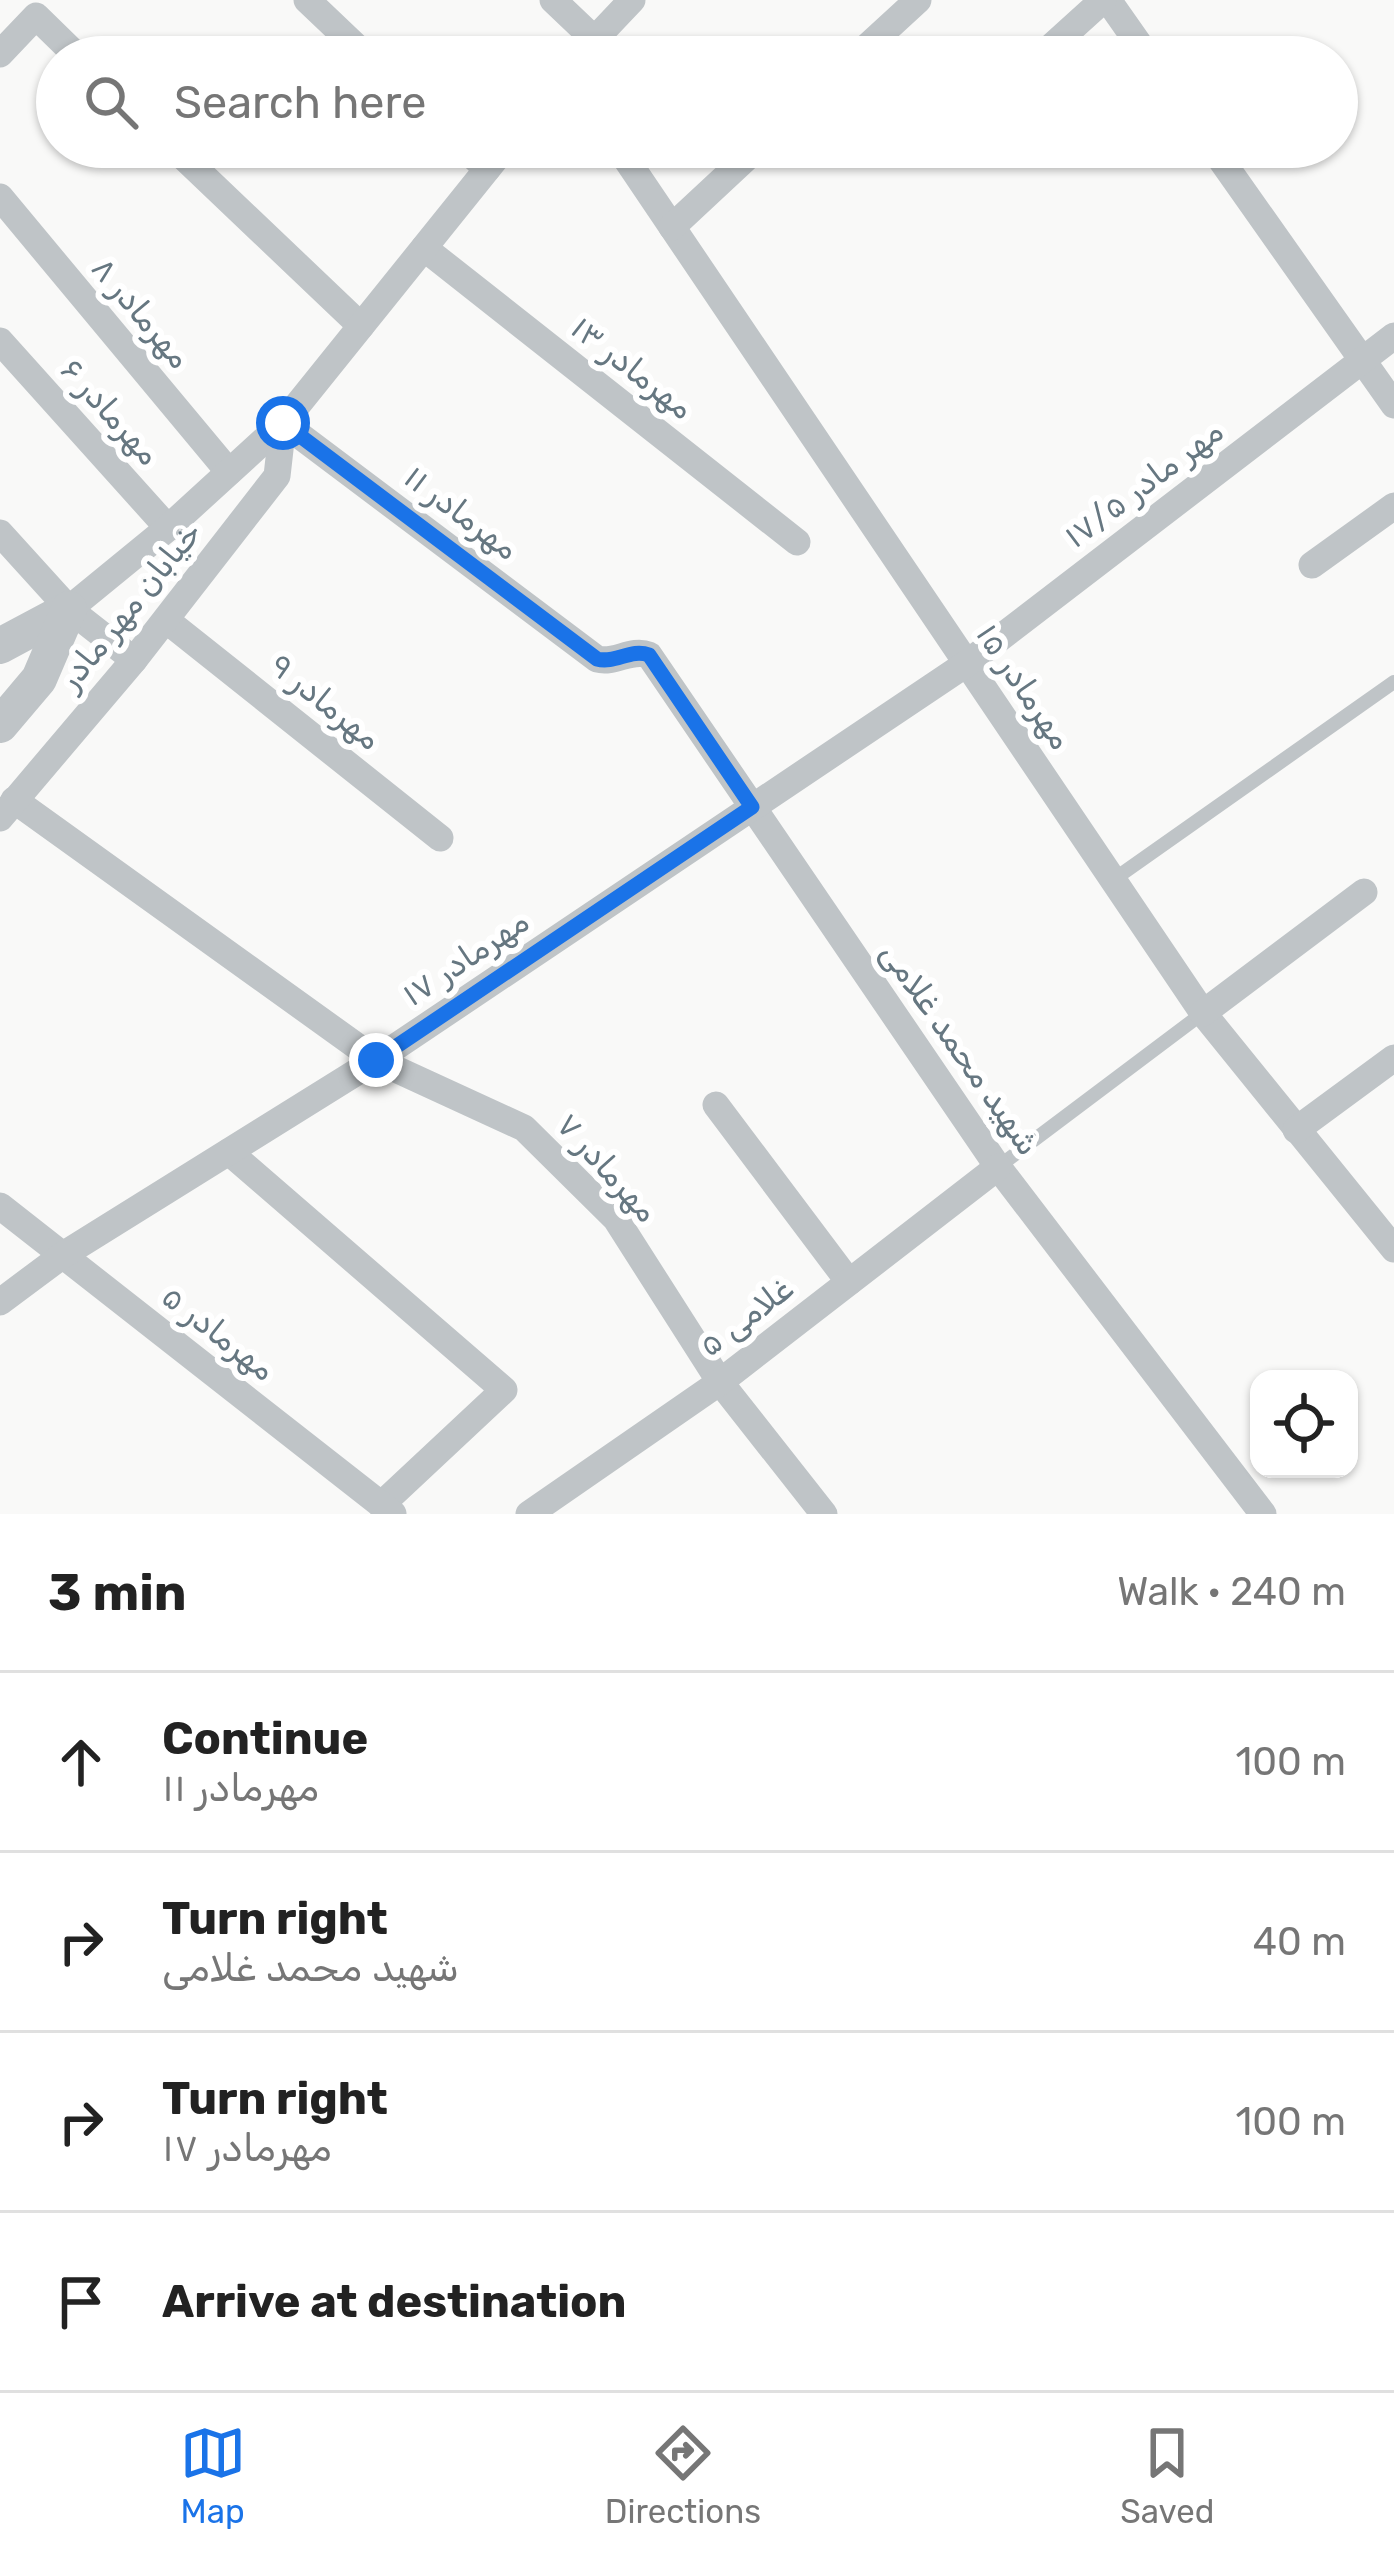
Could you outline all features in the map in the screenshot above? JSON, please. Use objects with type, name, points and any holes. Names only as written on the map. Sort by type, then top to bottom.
[{"type":"street","points":[[307,0],[345,36]]},
{"type":"street","points":[[553,0],[578,36]]},
{"type":"street","points":[[598,36],[632,0]]},
{"type":"street","points":[[879,36],[918,0]]},
{"type":"street","points":[[1064,36],[1106,0],[1133,36]]},
{"type":"street","points":[[0,54],[36,16],[57,36]]},
{"type":"street","points":[[195,168],[361,326]]},
{"type":"street","name":"مهرمادر ۱۵","points":[[632,168],[1203,1012],[1394,1249]]},
{"type":"street","points":[[672,227],[735,168]]},
{"type":"street","points":[[1227,168],[1394,405]]},
{"type":"street","name":"خیابان مهر مادر","points":[[69,609],[168,528],[283,423],[487,170]]},
{"type":"street","name":"مهرمادر ۸","points":[[0,197],[229,472]]},
{"type":"street","name":"مهرمادر ۱۳","points":[[424,248],[797,542]]},
{"type":"street","name":"مهر مادر ۱۷/۵","points":[[966,664],[1394,336]]},
{"type":"street","name":"مهرمادر ۶","points":[[0,341],[168,528]]},
{"type":"street","name":"خیابان مهر مادر","points":[[7,809],[134,660],[278,476],[283,423]]},
{"type":"street","name":"مهرمادر ۱۱","points":[[283,423],[597,659]]},
{"type":"street","points":[[1312,566],[1394,506]]},
{"type":"street","points":[[0,533],[69,609],[134,660]]},
{"type":"street","points":[[0,646],[69,609]]},
{"type":"street","points":[[0,724],[39,679],[69,609]]},
{"type":"street","name":"مهرمادر ۹","points":[[166,620],[440,838]]},
{"type":"street","name":"شهید محمد غلامی","points":[[597,659],[640,651],[649,655],[998,1167],[1263,1514]]},
{"type":"street","name":"مهرمادر ۱۷","points":[[0,1302],[63,1256],[376,1060],[966,664]]},
{"type":"street","name":"مهرمادر ۷","points":[[7,809],[376,1060],[524,1128],[616,1219],[719,1382],[824,1514]]},
{"type":"street","points":[[1203,1012],[1364,892]]},
{"type":"street","points":[[1296,1130],[1394,1058]]},
{"type":"street","points":[[716,1105],[849,1282]]},
{"type":"street","points":[[229,1152],[504,1390],[388,1509]]},
{"type":"street","name":"غلامی ۵","points":[[530,1514],[719,1382],[998,1167]]},
{"type":"street","name":"مهرمادر ۵","points":[[0,1206],[388,1509]]},
{"type":"lane","points":[[1113,880],[1394,682]]},
{"type":"lane","points":[[998,1167],[1203,1012]]},
{"type":"route","points":[[283,423],[597,659],[640,651],[649,655],[752,807],[376,1060]]}]
